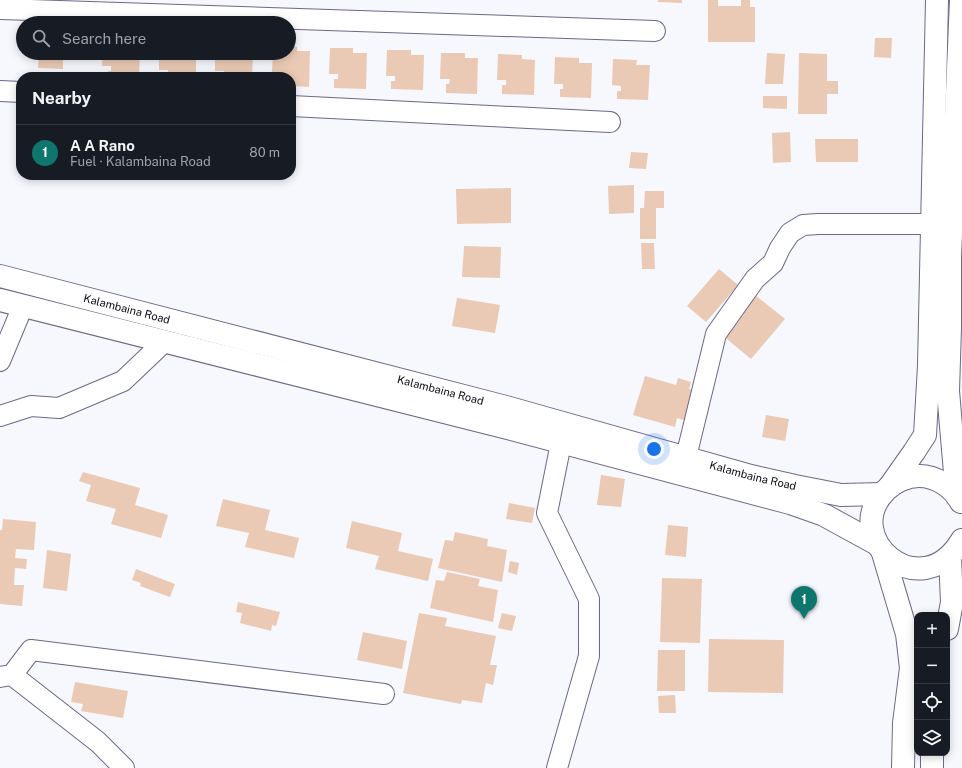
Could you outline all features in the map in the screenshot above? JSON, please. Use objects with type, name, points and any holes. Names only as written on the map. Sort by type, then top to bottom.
[{"type":"main road","points":[[902,768],[904,724],[911,668],[907,634],[872,524],[876,503],[925,435],[929,366],[937,0]]},
{"type":"main road","points":[[960,502],[948,391],[950,257],[959,124],[961,0]]},
{"type":"main road","name":"Kalambaina Road","points":[[0,276],[506,407],[751,476],[841,495],[886,490]]},
{"type":"main road","name":"Kalambaina Road","points":[[0,300],[561,442],[790,503],[824,515],[880,548],[895,562],[909,568],[923,569],[938,565],[957,550]]},
{"type":"main road","points":[[886,490],[903,479],[918,476],[933,478],[946,485],[960,502]]},
{"type":"main road","points":[[950,613],[957,550]]},
{"type":"main road","points":[[932,756],[932,768]]},
{"type":"street","points":[[0,9],[208,16]]},
{"type":"street","points":[[296,19],[655,31]]},
{"type":"street","points":[[0,91],[16,92]]},
{"type":"street","points":[[296,106],[610,122]]},
{"type":"street","points":[[686,457],[716,334],[755,279],[773,263],[780,248],[790,233],[803,225],[818,224],[932,224]]},
{"type":"street","points":[[0,361],[6,334],[23,306]]},
{"type":"street","points":[[0,416],[31,406],[59,408],[123,381],[164,342]]},
{"type":"street","points":[[557,768],[589,656],[589,599],[547,513],[561,442]]},
{"type":"street","points":[[124,768],[98,742],[6,676],[30,650],[384,694]]},
{"type":"building","points":[[658,0],[682,0],[682,3],[658,2]]},
{"type":"building","points":[[708,0],[718,0],[718,6],[741,6],[741,0],[750,0],[750,7],[755,7],[755,42],[708,42]]},
{"type":"building","points":[[875,38],[892,38],[891,58],[874,57]]},
{"type":"building","points":[[296,47],[297,51],[310,51],[309,87],[296,86],[296,72],[272,72],[273,60],[296,60]]},
{"type":"building","points":[[330,48],[353,48],[353,53],[367,53],[366,89],[334,88],[334,79],[338,79],[338,74],[329,74]]},
{"type":"building","points":[[387,50],[411,50],[411,55],[424,55],[423,90],[391,89],[391,81],[395,81],[395,76],[386,76]]},
{"type":"building","points":[[441,53],[465,53],[465,58],[478,58],[477,94],[446,93],[446,84],[449,84],[450,79],[440,79]]},
{"type":"building","points":[[767,53],[785,54],[783,84],[765,84]]},
{"type":"building","points":[[799,53],[827,54],[827,81],[838,81],[838,94],[827,94],[827,114],[798,114]]},
{"type":"building","points":[[498,54],[522,55],[522,59],[535,60],[534,95],[502,94],[502,85],[506,85],[506,80],[497,80]]},
{"type":"building","points":[[555,57],[579,58],[579,63],[592,63],[591,98],[560,97],[560,89],[563,89],[563,84],[554,84]]},
{"type":"building","points":[[613,59],[637,60],[636,65],[650,65],[648,100],[617,99],[617,91],[621,91],[621,86],[612,85]]},
{"type":"building","points":[[39,60],[63,60],[63,69],[38,68]]},
{"type":"building","points":[[102,60],[140,60],[139,72],[108,72],[111,71],[111,66],[102,66]]},
{"type":"building","points":[[159,60],[196,60],[196,72],[168,72],[168,70],[159,70]]},
{"type":"building","points":[[215,60],[253,60],[252,72],[215,71]]},
{"type":"building","points":[[763,96],[787,96],[787,109],[763,108]]},
{"type":"building","points":[[790,132],[791,162],[773,163],[772,133]]},
{"type":"building","points":[[815,139],[858,139],[858,162],[816,162]]},
{"type":"building","points":[[631,152],[648,153],[646,169],[629,168]]},
{"type":"building","points":[[634,185],[634,213],[609,214],[608,186]]},
{"type":"building","points":[[511,188],[511,223],[457,224],[456,189]]},
{"type":"building","points":[[645,191],[664,191],[664,208],[656,208],[656,239],[640,239],[640,208],[644,208]]},
{"type":"building","points":[[641,243],[654,243],[655,269],[642,269]]},
{"type":"building","points":[[464,246],[501,247],[500,278],[462,277]]},
{"type":"building","points":[[719,269],[738,285],[706,322],[687,306]]},
{"type":"building","points":[[755,295],[785,319],[751,359],[722,335]]},
{"type":"building","points":[[457,298],[500,305],[495,333],[452,326]]},
{"type":"building","points":[[645,376],[676,385],[678,378],[691,382],[689,389],[699,392],[690,422],[677,418],[675,427],[633,415]]},
{"type":"building","points":[[766,415],[789,419],[785,441],[762,437]]},
{"type":"building","points":[[83,472],[140,488],[135,505],[168,515],[161,538],[111,524],[116,509],[86,501],[91,485],[79,481]]},
{"type":"building","points":[[601,475],[625,479],[621,507],[597,505]]},
{"type":"building","points":[[223,499],[270,510],[265,530],[299,538],[294,558],[245,547],[249,533],[216,526]]},
{"type":"building","points":[[509,503],[535,508],[532,523],[506,519]]},
{"type":"building","points":[[3,519],[36,522],[34,550],[16,549],[15,558],[27,559],[26,569],[15,568],[14,585],[24,585],[22,606],[0,604],[0,530],[2,530]]},
{"type":"building","points":[[352,521],[402,533],[398,551],[433,559],[428,581],[375,569],[379,556],[346,548]]},
{"type":"building","points":[[668,525],[688,527],[686,557],[665,555]]},
{"type":"building","points":[[455,532],[488,539],[487,546],[507,550],[502,582],[438,568],[445,540],[453,541]]},
{"type":"building","points":[[47,550],[71,554],[67,591],[43,588]]},
{"type":"building","points":[[510,561],[519,563],[517,575],[508,572]]},
{"type":"building","points":[[136,569],[175,584],[170,597],[140,586],[141,583],[132,580]]},
{"type":"building","points":[[447,572],[480,579],[478,586],[498,590],[493,622],[430,608],[436,580],[444,581]]},
{"type":"building","points":[[662,578],[702,579],[700,643],[660,642]]},
{"type":"building","points":[[238,602],[280,612],[276,626],[272,625],[271,631],[240,623],[242,613],[236,612]]},
{"type":"building","points":[[419,613],[447,618],[445,626],[496,636],[490,665],[497,665],[493,685],[486,683],[482,703],[462,700],[461,704],[403,693]]},
{"type":"building","points":[[502,613],[516,616],[512,631],[498,628]]},
{"type":"building","points":[[363,632],[407,641],[402,669],[357,660]]},
{"type":"building","points":[[709,639],[784,640],[783,693],[708,692]]},
{"type":"building","points":[[658,650],[685,650],[685,691],[657,691]]},
{"type":"building","points":[[75,682],[128,691],[123,718],[81,711],[83,704],[71,702]]},
{"type":"building","points":[[675,695],[676,713],[659,713],[658,696]]},
{"type":"place","name":"A A Rano","points":[[804,619]]}]
